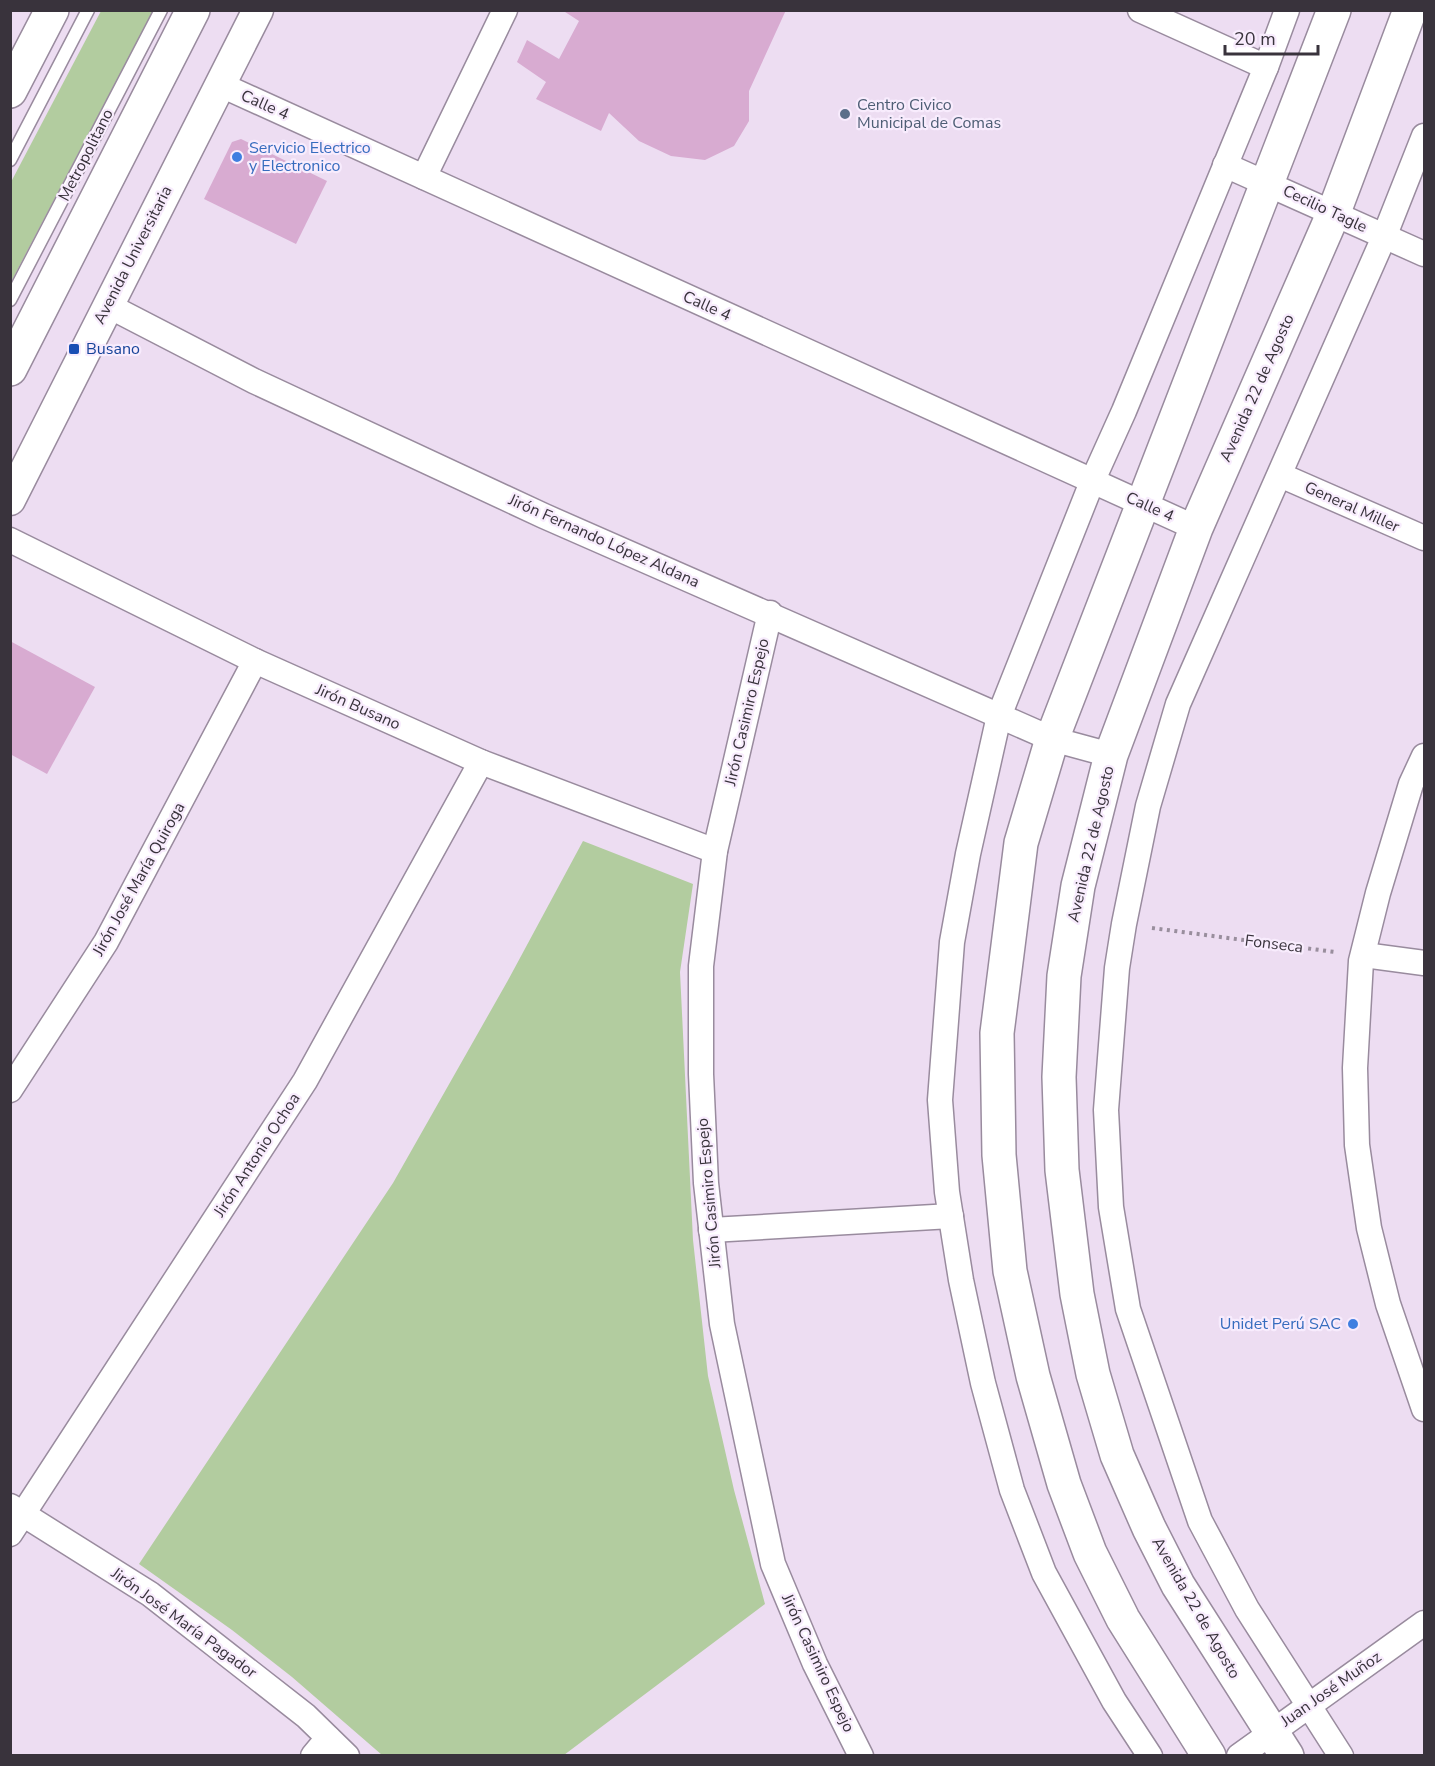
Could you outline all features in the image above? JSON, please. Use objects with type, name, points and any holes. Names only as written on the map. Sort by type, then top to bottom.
[{"type":"main road","points":[[10,91],[52,10]]},
{"type":"main road","points":[[10,369],[193,10]]},
{"type":"main road","points":[[1209,1755],[1123,1619],[1090,1553],[1064,1484],[1039,1397],[1010,1271],[999,1155],[997,1032],[1021,843],[1052,739],[1334,10]]},
{"type":"main road","name":"Avenida 22 de Agosto","points":[[1279,1744],[1178,1585],[1149,1528],[1117,1455],[1093,1374],[1077,1294],[1062,1170],[1059,1077],[1064,976],[1078,886],[1111,755],[1196,528],[1334,212],[1410,10]]},
{"type":"street","name":"Avenida Universitaria","points":[[10,500],[258,10]]},
{"type":"street","points":[[424,177],[505,10]]},
{"type":"street","points":[[1140,10],[1266,67]]},
{"type":"street","points":[[1150,1755],[1114,1701],[1044,1573],[1012,1490],[980,1372],[951,1216],[940,1100],[952,942],[968,854],[999,716],[1092,482],[1169,305],[1287,10]]},
{"type":"street","name":"Calle 4","points":[[219,84],[1196,528]]},
{"type":"street","points":[[1341,1755],[1247,1609],[1200,1521],[1128,1309],[1111,1207],[1106,1110],[1117,968],[1124,924],[1148,806],[1178,704],[1384,237],[1425,136]]},
{"type":"street","name":"Cecilio Tagle","points":[[1225,165],[1425,254]]},
{"type":"street","name":"Jirón Fernando López Aldana","points":[[107,305],[254,381],[534,511],[771,613],[1052,739],[1111,755]]},
{"type":"street","name":"General Miller","points":[[1280,475],[1425,538]]},
{"type":"street","name":"Jirón Busano","points":[[10,540],[255,661],[481,762],[715,851]]},
{"type":"street","name":"Jirón Casimiro Espejo","points":[[771,613],[715,851],[700,966],[701,1074],[706,1183],[722,1324],[773,1564],[815,1664],[861,1755]]},
{"type":"street","name":"Jirón José María Quiroga","points":[[10,1090],[106,942],[255,661]]},
{"type":"street","points":[[1425,756],[1412,784],[1361,961],[1355,1068],[1357,1145],[1369,1228],[1388,1304],[1425,1409]]},
{"type":"street","name":"Jirón Antonio Ochoa","points":[[10,1534],[17,1510],[305,1080],[481,762]]},
{"type":"street","points":[[1364,955],[1425,963]]},
{"type":"street","points":[[711,1230],[951,1216]]},
{"type":"street","name":"Jirón José María Pagador","points":[[17,1510],[150,1594],[250,1671],[321,1747],[347,1755]]},
{"type":"street","name":"Juan José Muñoz","points":[[1239,1755],[1279,1744],[1309,1705],[1425,1623]]},
{"type":"lane","points":[[10,160],[88,10]]},
{"type":"lane","name":"Metropolitano","points":[[10,300],[161,10]]},
{"type":"path","name":"Fonseca","points":[[1124,924],[1364,955]]},
{"type":"green space","points":[[101,11],[153,11],[11,282],[11,182]]},
{"type":"green space","points":[[583,841],[693,884],[680,972],[693,1240],[708,1376],[734,1490],[765,1604],[564,1755],[382,1755],[292,1677],[232,1630],[139,1564],[393,1183],[507,982]]},
{"type":"building","points":[[562,10],[786,10],[749,91],[749,121],[734,146],[705,160],[671,156],[639,141],[609,113],[601,131],[536,99],[546,82],[517,62],[527,40],[559,59],[579,21]]},
{"type":"building","points":[[241,139],[327,181],[296,244],[204,199],[232,142]]},
{"type":"building","points":[[10,641],[95,687],[47,774],[10,754]]},
{"type":"place","name":"Centro Civico Municipal de Comas","points":[[845,114]]},
{"type":"place","name":"Servicio Electrico y Electronico","points":[[237,157]]},
{"type":"place","name":"Busano","points":[[74,349]]},
{"type":"place","name":"Unidet Perú SAC","points":[[1353,1324]]}]
